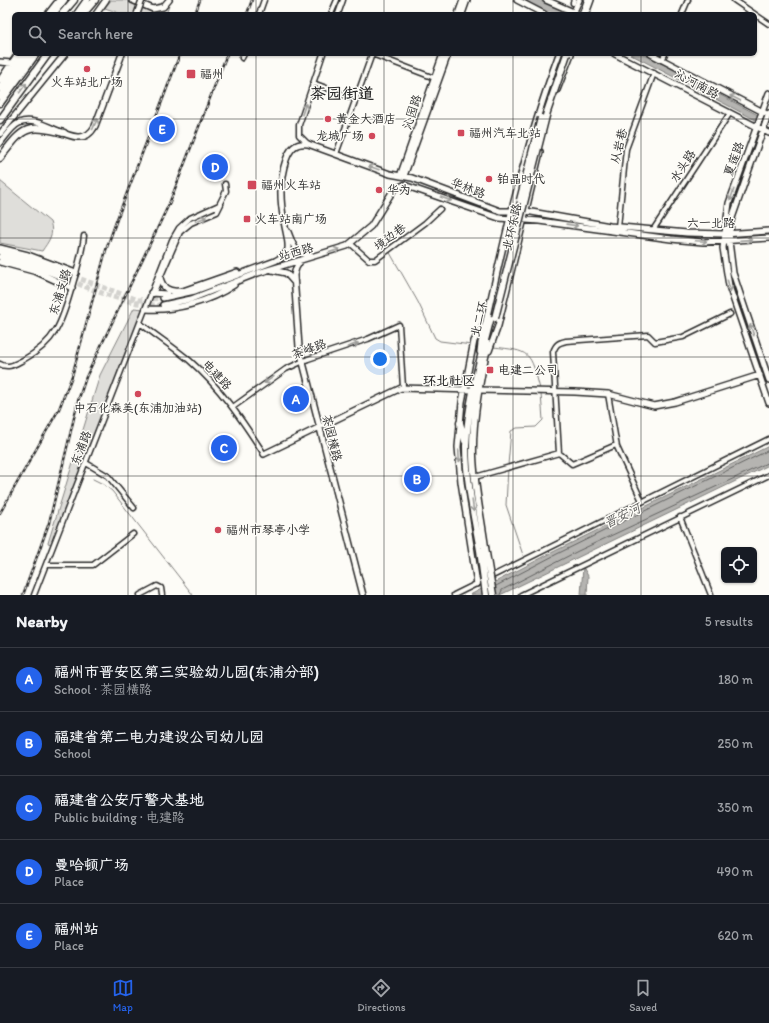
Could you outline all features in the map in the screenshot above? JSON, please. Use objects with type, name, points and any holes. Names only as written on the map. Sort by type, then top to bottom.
[{"type":"highway","points":[[55,12],[64,0]]},
{"type":"highway","points":[[64,12],[75,0]]},
{"type":"highway","points":[[67,12],[75,0]]},
{"type":"highway","points":[[78,12],[87,0]]},
{"type":"highway","points":[[85,12],[95,0]]},
{"type":"highway","points":[[577,12],[584,0]]},
{"type":"highway","points":[[584,12],[588,0]]},
{"type":"highway","points":[[0,88],[23,56]]},
{"type":"highway","points":[[0,96],[29,56]]},
{"type":"highway","points":[[0,103],[35,56]]},
{"type":"highway","points":[[0,120],[47,56]]},
{"type":"highway","name":"北二环","points":[[493,318],[539,126],[562,56]]},
{"type":"highway","name":"北二环","points":[[493,595],[475,520],[466,447],[469,415],[485,347],[547,112],[566,56]]},
{"type":"highway","points":[[0,158],[16,138],[30,128],[39,127],[64,133]]},
{"type":"highway","name":"北二环","points":[[476,390],[473,428],[486,595]]},
{"type":"highway","points":[[460,423],[466,447]]},
{"type":"highway","points":[[468,521],[475,520]]},
{"type":"main road","points":[[50,12],[59,0]]},
{"type":"main road","points":[[97,12],[106,0]]},
{"type":"main road","points":[[132,0],[153,9],[163,7],[169,0]]},
{"type":"main road","points":[[138,12],[142,0]]},
{"type":"main road","points":[[459,12],[463,0]]},
{"type":"main road","points":[[463,12],[468,0]]},
{"type":"main road","points":[[517,0],[540,12]]},
{"type":"main road","points":[[546,0],[574,12]]},
{"type":"main road","points":[[576,12],[578,0]]},
{"type":"main road","points":[[587,12],[591,0]]},
{"type":"main road","points":[[1,78],[17,56]]},
{"type":"main road","points":[[0,134],[63,56]]},
{"type":"main road","points":[[0,143],[12,128],[26,121],[34,121],[64,133],[82,138],[88,135],[93,130],[121,56]]},
{"type":"main road","name":"沁园路","points":[[402,176],[436,79],[442,56]]},
{"type":"main road","points":[[436,79],[447,56]]},
{"type":"main road","points":[[485,347],[485,324],[509,218],[537,116],[558,56]]},
{"type":"main road","name":"北环东路","points":[[485,347],[498,326],[551,110],[570,56]]},
{"type":"main road","name":"沁河南路","points":[[619,56],[769,133]]},
{"type":"main road","name":"沁河南路","points":[[655,56],[769,115]]},
{"type":"main road","points":[[0,62],[12,63]]},
{"type":"main road","points":[[0,71],[1,78]]},
{"type":"main road","name":"夏莲路","points":[[727,234],[730,198],[769,93]]},
{"type":"main road","name":"夏莲路","points":[[727,234],[769,115]]},
{"type":"main road","points":[[308,144],[296,145],[288,156],[281,181],[281,204],[284,224],[294,249],[301,254],[316,257]]},
{"type":"main road","name":"华林路","points":[[308,144],[500,211],[526,211],[618,226],[653,230]]},
{"type":"main road","name":"站西路","points":[[163,305],[191,299],[268,270],[316,257],[351,244],[366,232],[374,223],[394,189],[400,186],[409,186]]},
{"type":"main road","name":"华林路","points":[[409,186],[498,218],[525,219],[671,239],[726,241]]},
{"type":"main road","name":"站西路","points":[[163,298],[195,291],[275,261],[288,250],[284,224]]},
{"type":"main road","name":"六一北路","points":[[653,230],[727,234],[769,231]]},
{"type":"main road","points":[[727,234],[724,263],[729,286],[769,402]]},
{"type":"main road","name":"六一北路","points":[[726,241],[769,238]]},
{"type":"main road","points":[[726,241],[734,273],[769,380]]},
{"type":"main road","points":[[0,248],[28,255],[76,273]]},
{"type":"main road","points":[[0,252],[29,260],[65,276],[0,257]]},
{"type":"main road","name":"茶园横路","points":[[301,260],[295,271],[294,283],[298,337],[319,427],[363,595]]},
{"type":"main road","points":[[0,262],[37,272],[72,288]]},
{"type":"main road","points":[[152,294],[163,295],[184,291],[224,275],[258,267]]},
{"type":"main road","points":[[268,270],[286,273],[294,283]]},
{"type":"main road","points":[[160,278],[167,290],[172,292],[184,291]]},
{"type":"main road","points":[[146,309],[168,309],[191,304],[228,289],[243,279]]},
{"type":"main road","points":[[477,584],[459,458],[460,423],[464,389],[474,341],[485,324]]},
{"type":"main road","points":[[264,454],[403,387],[608,394],[654,406],[675,402],[760,375]]},
{"type":"street","points":[[260,12],[264,0]]},
{"type":"street","points":[[332,12],[336,0]]},
{"type":"street","points":[[339,12],[343,0]]},
{"type":"street","points":[[683,12],[688,0]]},
{"type":"street","points":[[734,0],[752,12]]},
{"type":"street","points":[[757,16],[769,24]]},
{"type":"street","points":[[308,144],[301,137],[298,128],[322,56]]},
{"type":"street","points":[[336,154],[371,56]]},
{"type":"street","points":[[377,56],[436,79]]},
{"type":"street","points":[[662,60],[663,56]]},
{"type":"street","name":"从岩巷","points":[[618,226],[627,144],[654,74]]},
{"type":"street","points":[[313,83],[356,99]]},
{"type":"street","name":"水头路","points":[[653,230],[730,113]]},
{"type":"street","points":[[222,199],[226,189],[225,184]]},
{"type":"street","name":"东浦路","points":[[152,294],[180,232],[191,223],[217,212],[222,199]]},
{"type":"street","name":"东浦路","points":[[34,595],[152,294],[170,243],[177,231],[190,218],[217,206],[222,199]]},
{"type":"street","name":"境边巷","points":[[351,244],[370,261],[375,260],[428,221],[440,209]]},
{"type":"street","name":"东浦支路","points":[[0,364],[7,366],[15,364],[34,354],[45,345],[59,327],[72,288],[84,236]]},
{"type":"street","points":[[616,445],[572,464],[559,453],[553,352],[557,343],[648,336],[655,342],[676,340],[730,314]]},
{"type":"street","name":"电建路","points":[[140,323],[190,361],[233,407],[264,454]]},
{"type":"street","name":"茶峰路","points":[[233,407],[280,373],[303,361],[356,344],[399,325],[403,387]]},
{"type":"street","points":[[608,394],[616,445],[642,501]]},
{"type":"street","points":[[454,595],[769,439]]},
{"type":"street","points":[[476,477],[559,453]]},
{"type":"street","points":[[86,463],[108,476],[134,508]]},
{"type":"street","points":[[521,595],[769,474]]},
{"type":"street","points":[[680,517],[711,595]]},
{"type":"street","points":[[46,565],[93,565],[133,534]]},
{"type":"street","points":[[140,595],[157,586],[161,588],[162,595]]},
{"type":"shaded area","points":[[111,0],[128,0],[158,12],[116,12],[105,8]]},
{"type":"shaded area","points":[[169,6],[167,12],[158,12]]},
{"type":"shaded area","points":[[0,181],[50,222],[52,230],[51,234],[42,251],[0,243]]},
{"type":"shaded area","points":[[134,308],[144,309],[117,374],[53,545],[48,543],[100,375]]},
{"type":"water","points":[[525,0],[538,0],[551,6],[549,12]]},
{"type":"water","points":[[634,56],[648,56],[769,121],[769,127]]},
{"type":"water","points":[[769,446],[769,465],[500,595],[470,595],[555,551]]},
{"type":"water","points":[[583,567],[588,576],[587,595],[581,595]]},
{"type":"waterway","points":[[531,0],[556,12]]},
{"type":"waterway","points":[[383,240],[387,248]]},
{"type":"waterway","points":[[389,251],[418,302],[435,338],[440,341],[472,345]]},
{"type":"waterway","points":[[493,347],[515,350],[527,355],[534,367],[540,389]]},
{"type":"waterway","points":[[508,465],[511,431],[517,428],[536,427],[543,420],[541,394]]},
{"type":"waterway","points":[[508,468],[506,505],[524,558]]},
{"type":"waterway","points":[[93,479],[112,491],[193,595]]},
{"type":"tunnel","points":[[67,274],[138,300],[163,298]]},
{"type":"tunnel","points":[[64,278],[113,297],[150,305],[163,305]]},
{"type":"railway","points":[[196,12],[200,0]]},
{"type":"railway","points":[[248,12],[252,0]]},
{"type":"railway","points":[[0,513],[59,409],[72,376],[106,250],[179,56]]},
{"type":"railway","points":[[23,595],[49,523],[78,401],[86,377],[169,204],[226,56]]},
{"type":"place","name":"火车站北广场","points":[[87,69]]},
{"type":"place","name":"福州","points":[[191,74]]},
{"type":"place","name":"黄金大酒店","points":[[328,119]]},
{"type":"place","name":"福州站","points":[[162,129]]},
{"type":"place","name":"福州汽车北站","points":[[461,133]]},
{"type":"place","name":"龙城广场","points":[[372,136]]},
{"type":"place","name":"曼哈顿广场","points":[[215,167]]},
{"type":"place","name":"铂晶时代","points":[[489,179]]},
{"type":"place","name":"福州火车站","points":[[252,185]]},
{"type":"place","name":"华为","points":[[379,190]]},
{"type":"place","name":"火车站南广场","points":[[247,219]]},
{"type":"place","name":"电建二公司","points":[[490,370]]},
{"type":"place","name":"中石化森美(东浦加油站)","points":[[138,394]]},
{"type":"place","name":"福州市晋安区第三实验幼儿园(东浦分部)","points":[[296,399]]},
{"type":"place","name":"福建省公安厅警犬基地","points":[[224,448]]},
{"type":"place","name":"福建省第二电力建设公司幼儿园","points":[[417,479]]},
{"type":"place","name":"福州市琴亭小学","points":[[218,530]]},
{"type":"district","name":"茶园街道","points":[[342,93]]},
{"type":"district","name":"环北社区","points":[[449,380]]},
{"type":"water label","name":"晋安河","points":[[622,515]]}]
